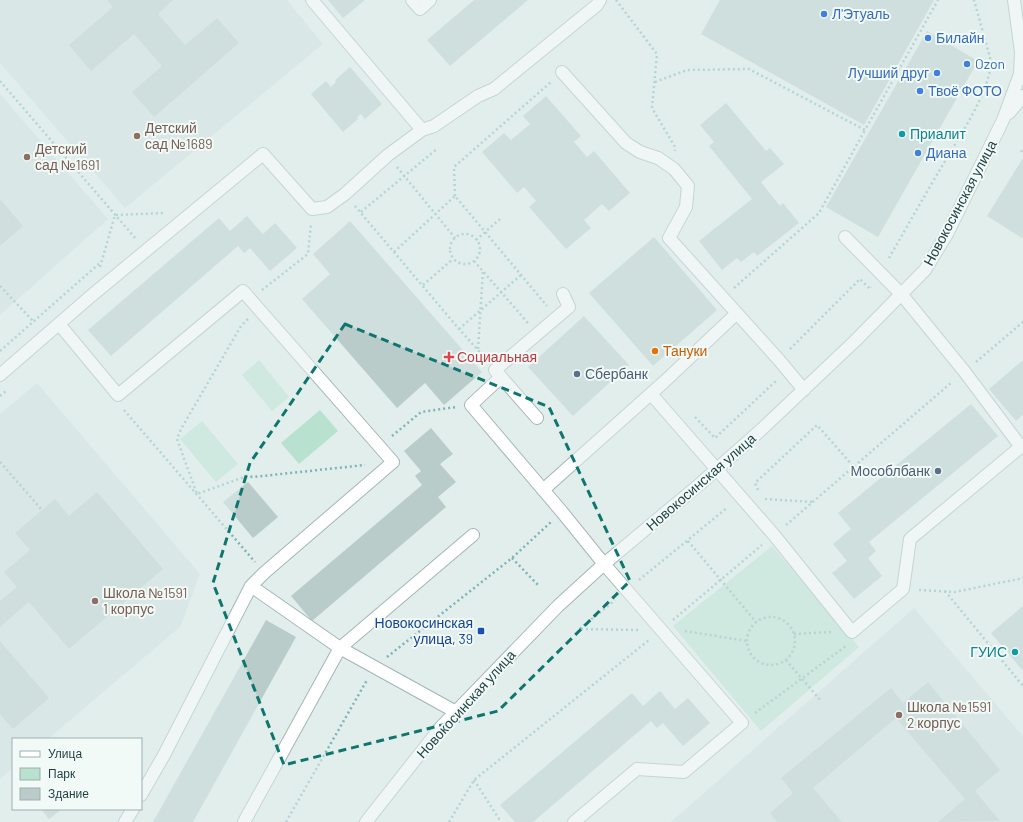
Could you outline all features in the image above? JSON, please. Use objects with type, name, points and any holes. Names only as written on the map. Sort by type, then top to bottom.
[{"type":"street","points":[[312,0],[422,130]]},
{"type":"street","points":[[412,0],[420,9],[430,0]]},
{"type":"street","points":[[0,375],[191,212],[263,154],[312,209],[327,207],[345,194],[388,155],[422,130],[434,126],[478,96],[494,89],[597,5],[600,0]]},
{"type":"street","points":[[1003,120],[1020,74],[1022,52],[1014,0]]},
{"type":"street","points":[[562,72],[626,143],[640,152],[658,158],[674,169],[688,186],[686,207],[670,238],[736,314],[788,370],[804,390]]},
{"type":"street","points":[[1003,120],[1023,96]]},
{"type":"street","name":"Новокосинская улица","points":[[366,822],[441,728],[558,606],[604,564],[717,469],[804,390],[925,270],[946,234],[1003,120]]},
{"type":"street","points":[[651,394],[774,535],[852,632],[903,589],[910,539],[1022,446],[902,294],[845,237]]},
{"type":"street","points":[[59,324],[118,395],[244,291],[393,462],[264,573],[251,586],[164,755],[142,793]]},
{"type":"street","points":[[563,294],[569,307],[537,334],[498,374],[471,405],[626,590],[742,723],[684,772],[637,769],[574,822]]},
{"type":"street","points":[[543,490],[651,394],[736,314]]},
{"type":"street","points":[[498,374],[537,418]]},
{"type":"street","points":[[244,822],[340,648],[473,535]]},
{"type":"street","points":[[251,586],[340,648],[456,712]]},
{"type":"street","points":[[125,822],[132,810]]},
{"type":"path","points":[[616,0],[657,54],[652,108],[675,148],[674,169]]},
{"type":"path","points":[[722,298],[819,213],[938,0]]},
{"type":"path","points":[[779,360],[860,279],[870,289],[968,122],[991,72],[991,61],[974,0]]},
{"type":"path","points":[[655,82],[687,70],[749,69],[865,130]]},
{"type":"path","points":[[557,317],[484,233],[455,196],[454,167],[562,72]]},
{"type":"path","points":[[0,81],[147,251]]},
{"type":"path","points":[[360,212],[438,148]]},
{"type":"path","points":[[1021,152],[1023,148]]},
{"type":"path","points":[[388,155],[455,238]]},
{"type":"path","points":[[345,194],[498,374]]},
{"type":"path","points":[[394,252],[455,196]]},
{"type":"path","points":[[251,299],[308,254],[312,209]]},
{"type":"path","points":[[115,215],[191,212]]},
{"type":"path","points":[[100,268],[115,215]]},
{"type":"path","points":[[476,240],[500,219]]},
{"type":"path","points":[[466,234],[472,236],[476,240],[480,250],[478,256],[474,260],[464,264],[454,259],[450,248],[455,238],[466,234]]},
{"type":"path","points":[[423,285],[454,259]]},
{"type":"path","points":[[474,260],[537,334]]},
{"type":"path","points":[[0,351],[102,262]]},
{"type":"path","points":[[478,350],[483,271]]},
{"type":"path","points":[[459,329],[501,292],[522,276]]},
{"type":"path","points":[[0,286],[45,336]]},
{"type":"path","points":[[197,494],[177,439],[181,429],[241,326],[259,309]]},
{"type":"path","points":[[449,822],[474,780],[661,631],[1023,322]]},
{"type":"path","points":[[715,438],[788,370]]},
{"type":"path","points":[[379,447],[421,412],[471,405]]},
{"type":"path","points":[[122,407],[264,573]]},
{"type":"path","points":[[759,493],[755,483],[817,425],[853,466]]},
{"type":"path","points":[[0,462],[42,510]]},
{"type":"path","points":[[197,494],[247,476],[253,477],[393,462]]},
{"type":"path","points":[[661,631],[580,629],[688,541],[740,496]]},
{"type":"path","points":[[761,499],[812,502]]},
{"type":"path","points":[[286,822],[374,667],[512,558],[562,512]]},
{"type":"path","points":[[688,541],[756,622]]},
{"type":"path","points":[[512,558],[538,585]]},
{"type":"path","points":[[903,589],[955,592],[1023,578]]},
{"type":"path","points":[[945,592],[1023,686]]},
{"type":"path","points":[[764,617],[773,617],[782,620],[790,626],[794,634],[795,643],[792,652],[786,660],[777,664],[768,665],[759,662],[752,656],[747,648],[750,629],[756,622],[764,617]]},
{"type":"path","points":[[742,723],[856,639],[857,627]]},
{"type":"path","points":[[680,631],[747,641]]},
{"type":"path","points":[[794,634],[835,632]]},
{"type":"path","points":[[786,660],[821,702]]},
{"type":"path","points":[[474,780],[500,822]]},
{"type":"highlighted area","points":[[345,324],[549,407],[630,581],[498,711],[284,765],[213,583],[250,463]]},
{"type":"shaded area","name":"Детский сад №1689","points":[[0,0],[287,0],[323,44],[125,208],[0,63]]},
{"type":"shaded area","name":"Детский сад №1691","points":[[0,94],[108,219],[0,315]]},
{"type":"shaded area","name":"Школа №1591 1 корпус","points":[[37,383],[200,574],[180,627],[49,738],[12,738],[12,769],[0,779],[0,414]]},
{"type":"shaded area","name":"Школа №1591 2 корпус","points":[[914,608],[1023,736],[1023,822],[671,822]]},
{"type":"green space","points":[[259,360],[289,397],[272,411],[242,375]]},
{"type":"green space","points":[[320,410],[338,431],[299,464],[281,443]]},
{"type":"green space","points":[[202,421],[238,464],[216,482],[180,439]]},
{"type":"green space","points":[[772,546],[859,647],[761,731],[673,626]]},
{"type":"building","points":[[107,0],[173,0],[158,14],[185,45],[217,18],[239,43],[154,117],[132,92],[162,66],[134,34],[91,71],[69,45],[113,7]]},
{"type":"building","points":[[328,0],[365,0],[343,18]]},
{"type":"building","points":[[474,0],[528,0],[450,66],[427,40]]},
{"type":"building","points":[[720,0],[934,0],[864,125],[701,34]]},
{"type":"building","name":"Приалит","points":[[927,31],[978,61],[878,237],[826,207]]},
{"type":"building","points":[[350,67],[382,104],[365,119],[361,114],[357,117],[358,119],[343,132],[311,94],[326,81],[331,87],[336,82],[335,80]]},
{"type":"building","points":[[546,96],[581,136],[574,142],[587,157],[594,151],[630,193],[609,211],[602,204],[584,220],[591,228],[566,249],[529,207],[536,201],[524,187],[517,193],[482,152],[504,133],[511,140],[530,124],[523,116]]},
{"type":"building","points":[[726,103],[766,151],[770,148],[784,164],[761,182],[780,206],[783,203],[799,223],[757,256],[754,252],[741,262],[737,258],[722,270],[699,241],[752,199],[709,146],[714,142],[700,125]]},
{"type":"building","points":[[1023,158],[1023,236],[1022,238],[987,216]]},
{"type":"building","points":[[1,200],[23,226],[0,246],[0,201]]},
{"type":"building","points":[[247,216],[263,234],[275,223],[297,248],[270,271],[250,248],[244,253],[238,246],[111,356],[88,330],[219,218],[230,231]]},
{"type":"building","points":[[350,221],[482,372],[444,405],[425,383],[397,408],[302,299],[330,274],[313,254]]},
{"type":"building","points":[[654,237],[717,310],[653,366],[589,293]]},
{"type":"building","points":[[584,316],[629,365],[573,416],[528,367]]},
{"type":"building","points":[[1023,360],[1023,415],[1016,421],[989,389]]},
{"type":"building","points":[[971,404],[998,436],[869,542],[876,551],[868,558],[882,576],[854,599],[832,573],[847,561],[833,544],[851,529],[838,513]]},
{"type":"building","points":[[431,428],[453,454],[440,464],[456,482],[438,497],[446,507],[312,621],[291,596],[422,485],[415,476],[421,471],[404,451]]},
{"type":"building","points":[[248,482],[278,517],[253,538],[223,502]]},
{"type":"building","points":[[97,492],[163,569],[69,649],[29,602],[0,627],[0,601],[17,587],[4,572],[30,550],[15,533],[55,499],[69,516]]},
{"type":"building","name":"ГУИС","points":[[1023,606],[1023,671],[991,633]]},
{"type":"building","points":[[266,620],[296,637],[193,822],[153,822]]},
{"type":"building","points":[[0,641],[49,698],[13,729],[0,714]]},
{"type":"building","points":[[928,682],[1000,770],[975,791],[1000,821],[938,822],[965,799],[896,718],[813,788],[842,822],[777,822],[770,813],[793,793],[781,778],[891,688],[903,703]]},
{"type":"building","points":[[660,691],[675,709],[688,698],[710,723],[683,746],[663,723],[657,728],[651,721],[533,822],[515,822],[500,805],[632,693],[643,706]]},
{"type":"building","points":[[42,810],[61,810],[49,819]]},
{"type":"place","name":"Л'Этуаль","points":[[824,14]]},
{"type":"place","name":"Билайн","points":[[928,38]]},
{"type":"place","name":"Ozon","points":[[967,64]]},
{"type":"place","name":"Лучший друг","points":[[937,73]]},
{"type":"place","name":"Твоё ФОТО","points":[[920,91]]},
{"type":"place","name":"Приалит","points":[[902,134]]},
{"type":"place","name":"Детский сад №1689","points":[[137,136]]},
{"type":"place","name":"Диана","points":[[918,153]]},
{"type":"place","name":"Детский сад №1691","points":[[27,157]]},
{"type":"place","name":"Тануки","points":[[655,351]]},
{"type":"place","name":"Социальная","points":[[449,357]]},
{"type":"place","name":"Сбербанк","points":[[577,374]]},
{"type":"place","name":"Мособлбанк","points":[[938,471]]},
{"type":"place","name":"Школа №1591 1 корпус","points":[[95,601]]},
{"type":"place","name":"Новокосинская улица, 39","points":[[481,631]]},
{"type":"place","name":"ГУИС","points":[[1015,652]]},
{"type":"place","name":"Школа №1591 2 корпус","points":[[899,715]]}]
